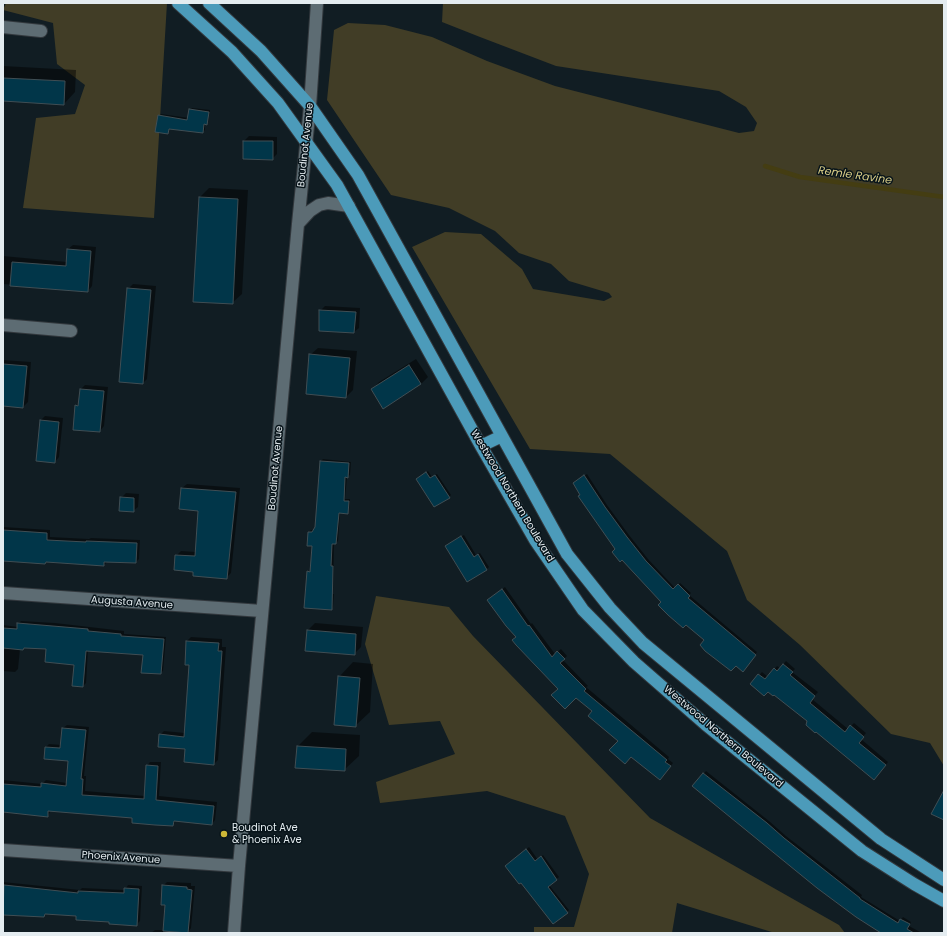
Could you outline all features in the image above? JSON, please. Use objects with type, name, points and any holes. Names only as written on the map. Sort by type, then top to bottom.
[{"type":"main road","name":"Westwood Northern Boulevard","points":[[178,3],[232,52],[278,103],[337,185],[481,446],[535,540],[583,610],[634,662],[705,724],[862,851],[944,901]]},
{"type":"main road","name":"Westwood Northern Boulevard","points":[[209,3],[261,51],[310,106],[361,180],[567,554],[610,608],[643,643],[881,839],[944,880]]},
{"type":"main road","points":[[481,446],[502,436]]},
{"type":"street","name":"Boudinot Avenue","points":[[234,933],[262,611],[310,106],[317,3]]},
{"type":"street","points":[[3,28],[42,31]]},
{"type":"street","points":[[298,224],[319,205],[328,203],[349,206]]},
{"type":"street","points":[[3,325],[71,331]]},
{"type":"street","name":"Augusta Avenue","points":[[3,593],[262,611]]},
{"type":"street","name":"Phoenix Avenue","points":[[3,850],[239,866]]},
{"type":"shaded area","points":[[6,3],[167,3],[154,218],[23,208],[36,118],[75,114],[85,85],[57,64],[53,23],[3,10]]},
{"type":"shaded area","points":[[443,3],[944,3],[944,766],[930,743],[891,734],[800,645],[747,600],[727,551],[610,454],[530,449],[412,247],[445,232],[481,234],[522,269],[533,289],[604,301],[612,297],[609,293],[569,281],[551,264],[519,253],[495,231],[449,208],[391,195],[327,100],[334,30],[348,23],[385,25],[432,37],[487,61],[555,86],[739,133],[754,131],[757,123],[746,107],[719,91],[556,66],[480,37],[442,22]]},
{"type":"shaded area","points":[[376,596],[449,607],[473,636],[650,818],[839,925],[845,933],[775,933],[677,903],[672,933],[534,933],[534,927],[574,927],[589,874],[565,816],[487,791],[380,803],[376,782],[455,754],[440,721],[389,725],[365,644]]},
{"type":"building","points":[[3,78],[65,81],[64,105],[3,101]]},
{"type":"building","points":[[189,109],[209,112],[207,125],[204,124],[203,133],[169,129],[168,134],[155,132],[158,115],[187,120]]},
{"type":"building","points":[[243,141],[273,141],[273,160],[243,159]]},
{"type":"building","points":[[199,197],[238,199],[233,304],[193,302]]},
{"type":"building","points":[[67,249],[91,251],[88,292],[10,286],[12,262],[66,266]]},
{"type":"building","points":[[127,288],[151,290],[143,384],[119,382]]},
{"type":"building","points":[[319,310],[356,312],[354,333],[319,331]]},
{"type":"building","points":[[309,354],[350,358],[346,398],[306,394]]},
{"type":"building","points":[[3,364],[27,366],[23,408],[3,406]]},
{"type":"building","points":[[409,365],[421,384],[383,409],[371,389]]},
{"type":"building","points":[[80,389],[104,391],[100,432],[73,430],[75,405],[78,406]]},
{"type":"building","points":[[40,420],[59,422],[55,463],[36,461]]},
{"type":"building","points":[[320,461],[349,463],[348,478],[345,477],[344,501],[349,501],[348,514],[339,513],[336,544],[332,544],[332,610],[304,608],[307,571],[310,572],[312,546],[307,546],[308,532],[312,532],[315,527]]},
{"type":"building","points":[[426,472],[430,478],[435,475],[450,498],[434,507],[416,479]]},
{"type":"building","points":[[584,475],[605,507],[646,561],[673,589],[678,584],[690,596],[688,598],[756,655],[743,672],[736,666],[731,671],[705,651],[700,645],[704,640],[686,625],[683,628],[668,615],[658,605],[661,602],[622,560],[620,562],[612,552],[615,549],[578,496],[580,495],[573,483]]},
{"type":"building","points":[[181,488],[236,492],[227,579],[193,576],[193,572],[174,570],[175,555],[195,556],[198,511],[179,509]]},
{"type":"building","points":[[120,497],[134,498],[134,512],[119,511]]},
{"type":"building","points":[[3,530],[47,533],[47,540],[137,543],[136,563],[104,562],[104,566],[3,561]]},
{"type":"building","points":[[461,536],[474,557],[478,554],[487,570],[467,582],[445,546]]},
{"type":"building","points":[[502,589],[552,657],[557,651],[565,659],[560,663],[586,689],[584,691],[667,760],[665,762],[671,766],[660,780],[631,757],[625,764],[609,750],[618,741],[588,716],[592,711],[576,698],[565,709],[551,695],[558,689],[512,640],[516,637],[487,600]]},
{"type":"building","points":[[17,623],[88,629],[88,631],[121,634],[121,636],[164,639],[161,674],[141,673],[143,655],[86,651],[83,687],[72,686],[74,665],[45,662],[46,649],[24,648],[23,650],[3,648],[3,628],[17,629]]},
{"type":"building","points":[[307,630],[356,634],[355,655],[305,651]]},
{"type":"building","points":[[186,641],[219,643],[218,651],[222,651],[214,765],[184,762],[185,749],[158,747],[159,734],[184,737],[189,665],[185,665]]},
{"type":"building","points":[[783,664],[793,672],[790,675],[815,696],[810,703],[845,732],[850,725],[864,737],[859,743],[886,765],[874,780],[816,732],[815,733],[806,725],[807,721],[774,695],[773,696],[768,692],[764,696],[750,684],[758,674],[765,679],[774,668],[777,671]]},
{"type":"building","points":[[338,676],[360,678],[356,727],[334,725]]},
{"type":"building","points":[[62,728],[86,730],[81,779],[83,779],[82,795],[144,799],[146,765],[158,766],[156,800],[214,806],[212,825],[174,821],[173,826],[155,825],[132,823],[132,818],[48,811],[48,817],[3,812],[3,784],[41,787],[41,783],[66,786],[68,761],[44,759],[45,747],[60,748]]},
{"type":"building","points":[[297,746],[346,749],[345,771],[295,768]]},
{"type":"building","points":[[703,773],[860,899],[898,923],[900,919],[910,924],[907,929],[914,933],[881,933],[856,917],[817,888],[692,786]]},
{"type":"building","points":[[944,790],[944,820],[931,814]]},
{"type":"building","points":[[526,849],[535,861],[541,856],[557,880],[548,887],[568,913],[553,924],[521,883],[519,884],[505,866]]},
{"type":"building","points":[[4,885],[78,893],[78,891],[124,893],[124,888],[139,889],[137,926],[109,924],[109,922],[76,920],[76,916],[45,914],[44,917],[3,915]]},
{"type":"building","points":[[162,885],[187,887],[187,889],[192,890],[188,933],[163,931],[165,905],[161,905]]},
{"type":"waterway","name":"Remle Ravine","points":[[765,166],[800,177],[944,197]]},
{"type":"place","name":"Boudinot Ave & Phoenix Ave","points":[[224,834]]}]
